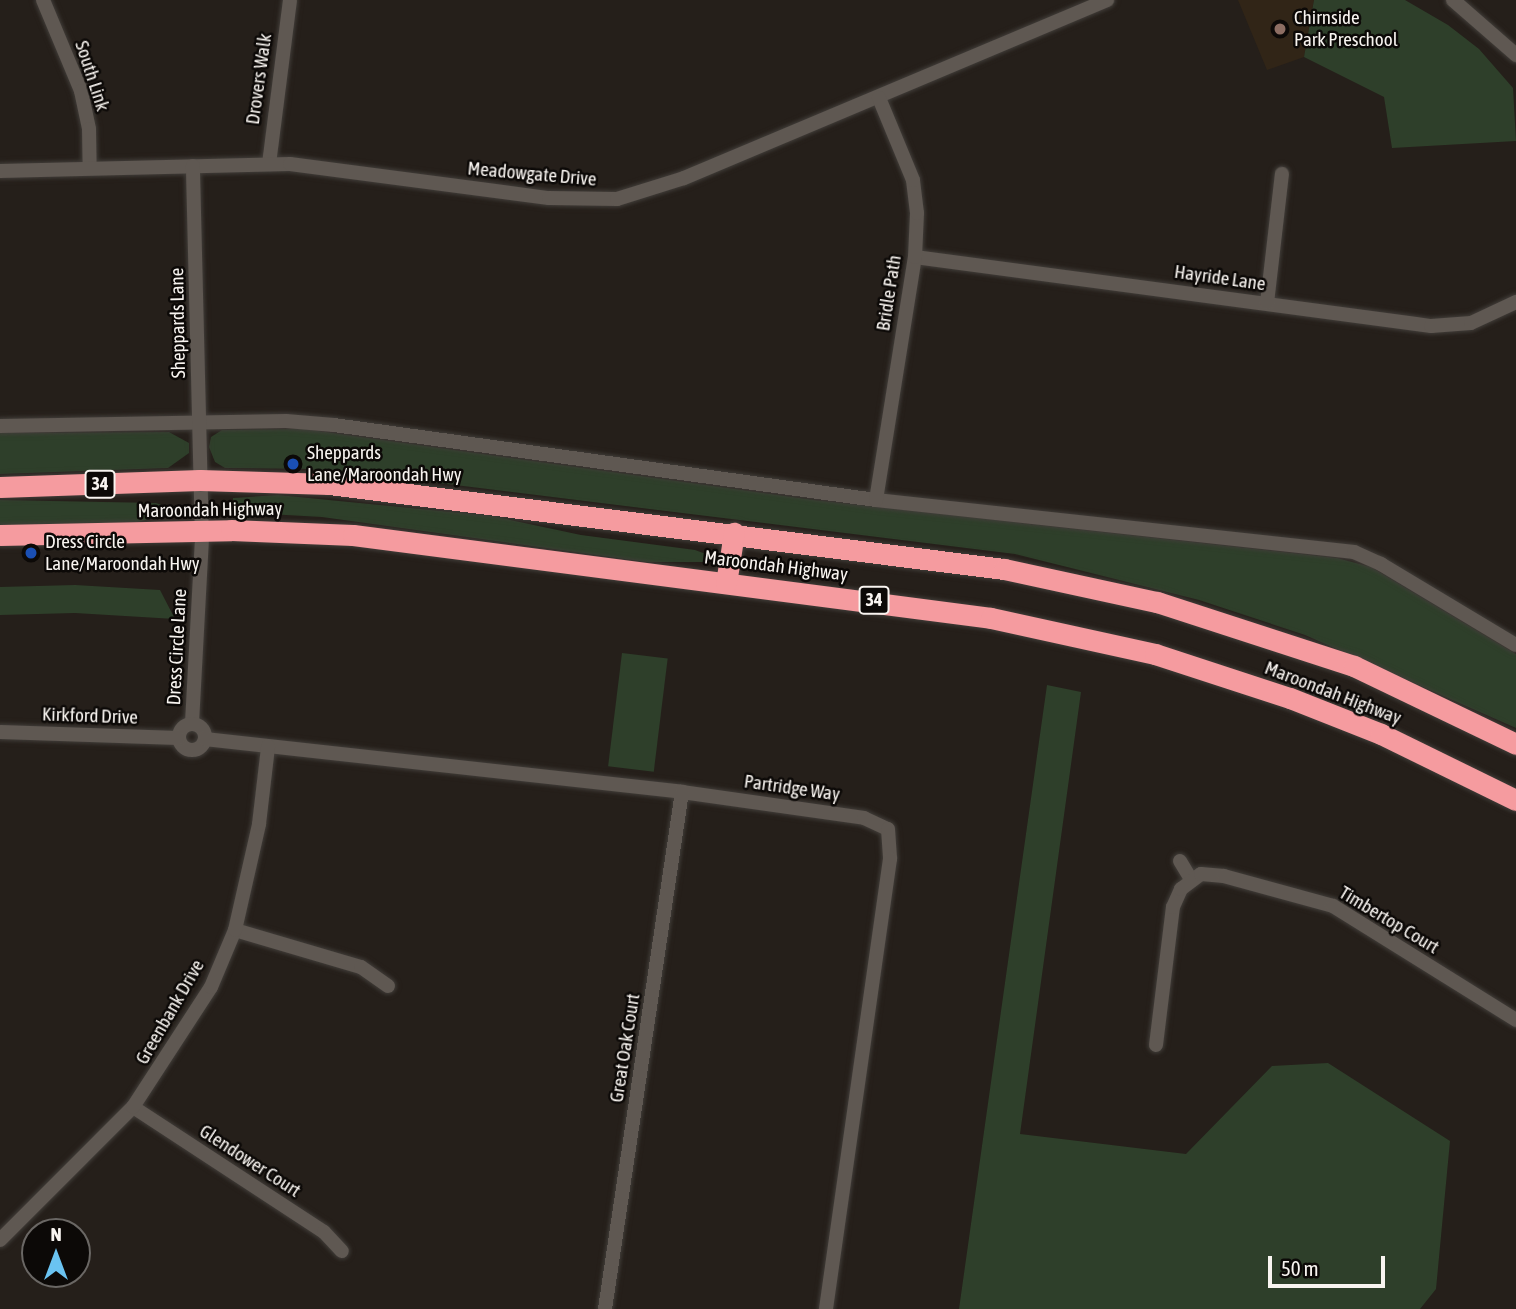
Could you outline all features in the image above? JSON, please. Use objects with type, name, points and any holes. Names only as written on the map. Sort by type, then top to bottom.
[{"type":"highway","name":"Maroondah Highway","points":[[0,486],[201,480],[329,484],[1004,569],[1145,599],[1354,666],[1516,744]]},
{"type":"highway","name":"Maroondah Highway","points":[[0,535],[202,530],[366,537],[991,618],[1155,654],[1381,734],[1516,800]]},
{"type":"highway","points":[[726,583],[734,533]]},
{"type":"street","name":"South Link","points":[[43,0],[81,90],[89,130],[90,168]]},
{"type":"street","name":"Drovers Walk","points":[[269,164],[290,0]]},
{"type":"street","name":"Meadowgate Drive","points":[[0,171],[269,164],[314,166],[549,198],[617,199],[651,191],[879,98],[1107,0]]},
{"type":"street","points":[[1454,0],[1516,55]]},
{"type":"street","name":"Bridle Path","points":[[876,500],[915,257],[913,180],[879,98]]},
{"type":"street","name":"Sheppards Lane","points":[[193,166],[201,480]]},
{"type":"street","points":[[1267,303],[1282,174]]},
{"type":"street","name":"Hayride Lane","points":[[915,257],[1431,326],[1471,323],[1516,302]]},
{"type":"street","points":[[0,426],[334,425],[876,500],[1354,552],[1381,564],[1516,645]]},
{"type":"street","name":"Dress Circle Lane","points":[[192,723],[202,530],[201,480]]},
{"type":"street","points":[[192,723],[203,728],[205,739],[201,747],[190,750],[179,738],[181,729],[192,723]]},
{"type":"street","name":"Kirkford Drive","points":[[0,732],[179,738]]},
{"type":"street","name":"Partridge Way","points":[[205,739],[682,792],[864,818],[888,829],[890,859],[825,1309]]},
{"type":"street","name":"Greenbank Drive","points":[[0,1240],[133,1107],[205,999],[235,930],[259,824],[268,747]]},
{"type":"street","name":"Great Oak Court","points":[[605,1309],[682,792]]},
{"type":"street","points":[[1156,1045],[1173,907],[1191,879],[1180,861]]},
{"type":"street","name":"Timbertop Court","points":[[1191,879],[1224,876],[1333,906],[1516,1020]]},
{"type":"street","points":[[235,930],[361,967],[388,986]]},
{"type":"street","name":"Glendower Court","points":[[133,1107],[324,1232],[342,1251]]},
{"type":"shaded area","name":"Chirnside Park Preschool","points":[[1238,0],[1314,0],[1304,57],[1267,70]]},
{"type":"green space","points":[[1314,0],[1405,0],[1448,25],[1479,49],[1513,88],[1516,141],[1392,148],[1384,97],[1304,57]]},
{"type":"green space","points":[[304,429],[814,500],[1337,558],[1371,567],[1516,654],[1516,728],[1305,635],[1199,600],[1015,554],[422,481],[308,469],[225,468],[215,462],[209,447],[211,437],[222,430]]},
{"type":"green space","points":[[169,432],[189,443],[189,453],[168,468],[0,474],[0,433]]},
{"type":"green space","points":[[278,495],[492,516],[581,535],[695,550],[714,557],[712,562],[647,562],[322,517],[233,512],[233,498]]},
{"type":"green space","points":[[0,500],[156,503],[178,511],[138,522],[0,527]]},
{"type":"green space","points":[[75,585],[160,590],[175,619],[75,613],[0,615],[0,587]]},
{"type":"green space","points":[[622,653],[668,659],[654,772],[608,766]]},
{"type":"green space","points":[[1047,685],[1081,692],[1020,1134],[1186,1154],[1272,1066],[1328,1063],[1450,1141],[1436,1289],[1420,1309],[959,1309]]},
{"type":"place","name":"Chirnside Park Preschool","points":[[1280,29]]},
{"type":"place","name":"Sheppards Lane/Maroondah Hwy","points":[[293,464]]},
{"type":"place","name":"Dress Circle Lane/Maroondah Hwy","points":[[31,553]]}]
